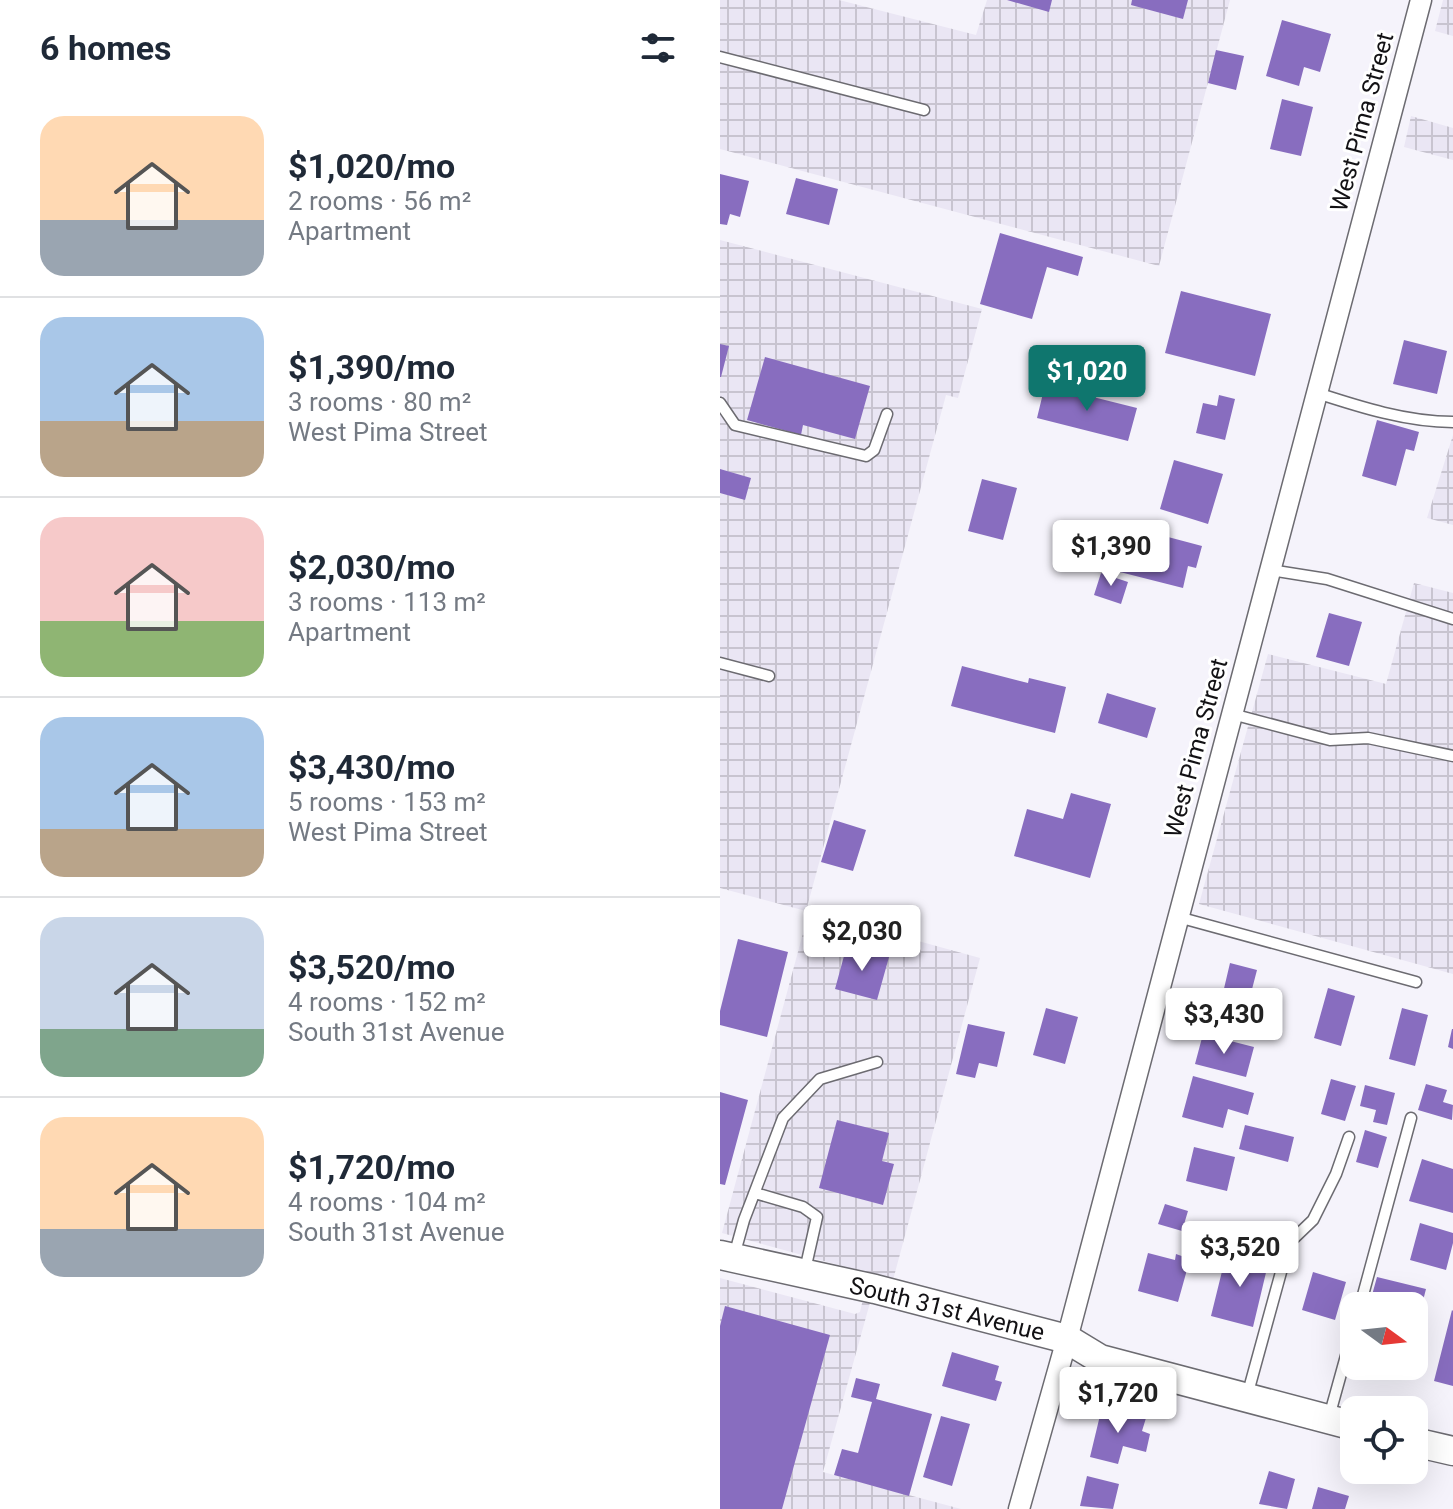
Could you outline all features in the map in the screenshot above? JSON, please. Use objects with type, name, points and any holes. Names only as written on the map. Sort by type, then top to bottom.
[{"type":"street","name":"West Pima Street","points":[[1019,1509],[1067,1339],[1421,0]]},
{"type":"street","name":"South 31st Avenue","points":[[727,1257],[875,1289],[1067,1339],[1100,1359],[1340,1423]]},
{"type":"street","points":[[1428,1445],[1453,1451]]},
{"type":"lane","points":[[720,57],[924,110]]},
{"type":"lane","points":[[1317,393],[1391,413],[1434,422],[1453,422]]},
{"type":"lane","points":[[720,403],[735,425],[866,456],[874,450],[887,414]]},
{"type":"lane","points":[[1270,570],[1327,579],[1453,619]]},
{"type":"lane","points":[[720,663],[769,676]]},
{"type":"lane","points":[[1232,714],[1330,740],[1368,738],[1453,756]]},
{"type":"lane","points":[[1178,917],[1416,982]]},
{"type":"lane","points":[[727,1257],[783,1118],[820,1079],[877,1062]]},
{"type":"lane","points":[[1364,1292],[1411,1118]]},
{"type":"lane","points":[[1246,1398],[1289,1243],[1313,1220],[1336,1174],[1349,1137]]},
{"type":"lane","points":[[755,1193],[803,1207],[817,1217],[804,1274]]},
{"type":"shaded area","points":[[720,0],[839,0],[976,35],[987,0],[1230,0],[1159,266],[720,149]]},
{"type":"shaded area","points":[[1443,0],[1453,0],[1453,36],[1435,31]]},
{"type":"shaded area","points":[[1411,116],[1453,128],[1453,160],[1404,147]]},
{"type":"shaded area","points":[[720,240],[982,309],[958,398],[946,395],[806,911],[720,888]]},
{"type":"shaded area","points":[[1453,435],[1453,525],[1427,518]]},
{"type":"shaded area","points":[[1414,583],[1453,593],[1453,974],[1199,904],[1268,654],[1386,684]]},
{"type":"shaded area","points":[[809,911],[980,958],[893,1280],[722,1233]]},
{"type":"shaded area","points":[[720,1278],[855,1314],[860,1312],[863,1299],[871,1299],[823,1472],[961,1509],[720,1509]]},
{"type":"building","points":[[1007,0],[1052,0],[1049,12]]},
{"type":"building","points":[[1132,0],[1188,0],[1183,19],[1131,5]]},
{"type":"building","points":[[1282,20],[1331,34],[1320,72],[1304,67],[1299,86],[1266,76]]},
{"type":"building","points":[[1216,50],[1244,56],[1236,90],[1208,83]]},
{"type":"building","points":[[1282,99],[1313,107],[1301,156],[1270,149]]},
{"type":"building","points":[[720,174],[749,181],[740,217],[730,214],[727,225],[720,224]]},
{"type":"building","points":[[796,178],[838,189],[829,225],[786,214]]},
{"type":"building","points":[[1000,233],[1083,257],[1078,276],[1047,267],[1032,319],[980,304]]},
{"type":"building","points":[[1181,291],[1271,314],[1255,376],[1165,353]]},
{"type":"building","points":[[1404,340],[1447,351],[1437,394],[1393,384]]},
{"type":"building","points":[[720,344],[729,346],[721,377],[720,377]]},
{"type":"building","points":[[765,357],[870,386],[855,439],[803,425],[801,435],[747,420]]},
{"type":"building","points":[[1045,385],[1137,408],[1128,441],[1037,418]]},
{"type":"building","points":[[1219,395],[1235,399],[1225,440],[1196,433],[1203,403],[1217,406]]},
{"type":"building","points":[[1377,420],[1419,432],[1414,451],[1406,449],[1396,486],[1362,476]]},
{"type":"building","points":[[1174,460],[1223,474],[1208,524],[1160,509]]},
{"type":"building","points":[[720,469],[751,478],[745,500],[720,493]]},
{"type":"building","points":[[982,479],[1017,488],[1003,540],[968,531]]},
{"type":"building","points":[[1153,533],[1202,546],[1196,568],[1188,566],[1183,588],[1112,570],[1120,534],[1151,542]]},
{"type":"building","points":[[1101,573],[1128,582],[1121,604],[1094,595]]},
{"type":"building","points":[[1329,613],[1362,622],[1349,666],[1316,657]]},
{"type":"building","points":[[962,666],[1028,683],[1029,678],[1066,687],[1055,733],[951,706]]},
{"type":"building","points":[[1107,693],[1156,708],[1147,738],[1098,723]]},
{"type":"building","points":[[1071,793],[1111,804],[1090,878],[1014,856],[1027,809],[1063,819]]},
{"type":"building","points":[[834,820],[866,830],[853,871],[821,862]]},
{"type":"building","points":[[738,939],[788,952],[767,1037],[720,1025],[720,1011]]},
{"type":"building","points":[[847,945],[889,957],[877,1000],[835,989]]},
{"type":"building","points":[[1230,963],[1257,970],[1244,1020],[1218,1014]]},
{"type":"building","points":[[1328,988],[1355,996],[1341,1046],[1314,1038]]},
{"type":"building","points":[[1046,1008],[1078,1017],[1065,1064],[1033,1055]]},
{"type":"building","points":[[1402,1008],[1428,1015],[1415,1066],[1389,1059]]},
{"type":"building","points":[[968,1024],[1005,1032],[997,1067],[979,1063],[975,1078],[956,1074]]},
{"type":"building","points":[[1453,1029],[1453,1049],[1448,1047]]},
{"type":"building","points":[[1203,1034],[1254,1047],[1246,1077],[1195,1064]]},
{"type":"building","points":[[1193,1076],[1254,1093],[1248,1115],[1228,1109],[1223,1128],[1182,1117]]},
{"type":"building","points":[[1331,1079],[1356,1086],[1345,1121],[1321,1114]]},
{"type":"building","points":[[1426,1084],[1447,1090],[1443,1102],[1453,1105],[1452,1120],[1418,1110]]},
{"type":"building","points":[[1365,1085],[1395,1093],[1387,1125],[1373,1122],[1376,1110],[1360,1106]]},
{"type":"building","points":[[720,1092],[748,1100],[725,1185],[720,1184]]},
{"type":"building","points":[[837,1120],[889,1133],[882,1161],[894,1164],[883,1205],[819,1188]]},
{"type":"building","points":[[1245,1125],[1294,1137],[1288,1162],[1239,1149]]},
{"type":"building","points":[[1365,1130],[1387,1137],[1378,1168],[1356,1162]]},
{"type":"building","points":[[1194,1147],[1235,1157],[1227,1191],[1186,1181]]},
{"type":"building","points":[[1422,1159],[1453,1169],[1453,1213],[1409,1201]]},
{"type":"building","points":[[1165,1204],[1188,1211],[1182,1231],[1158,1224]]},
{"type":"building","points":[[1420,1223],[1453,1233],[1446,1270],[1410,1260]]},
{"type":"building","points":[[1227,1251],[1269,1260],[1253,1327],[1211,1316]]},
{"type":"building","points":[[1148,1253],[1175,1260],[1176,1254],[1190,1259],[1178,1302],[1138,1291]]},
{"type":"building","points":[[1313,1272],[1346,1282],[1343,1292],[1340,1292],[1335,1320],[1302,1310]]},
{"type":"building","points":[[1377,1277],[1426,1289],[1425,1292],[1373,1292]]},
{"type":"building","points":[[725,1306],[830,1335],[782,1509],[720,1509],[720,1326]]},
{"type":"building","points":[[1453,1311],[1453,1386],[1434,1381]]},
{"type":"building","points":[[952,1352],[999,1366],[995,1380],[1002,1382],[996,1401],[942,1386]]},
{"type":"building","points":[[856,1378],[880,1384],[876,1399],[932,1414],[909,1496],[834,1475],[842,1449],[858,1453],[872,1402],[851,1397]]},
{"type":"building","points":[[1102,1407],[1146,1418],[1142,1431],[1150,1434],[1146,1452],[1123,1446],[1118,1464],[1090,1457]]},
{"type":"building","points":[[941,1416],[970,1424],[952,1486],[923,1477]]},
{"type":"building","points":[[1269,1471],[1295,1479],[1287,1509],[1259,1504]]},
{"type":"building","points":[[1087,1476],[1119,1484],[1113,1509],[1080,1506]]},
{"type":"building","points":[[1318,1487],[1349,1496],[1345,1509],[1312,1509]]}]
